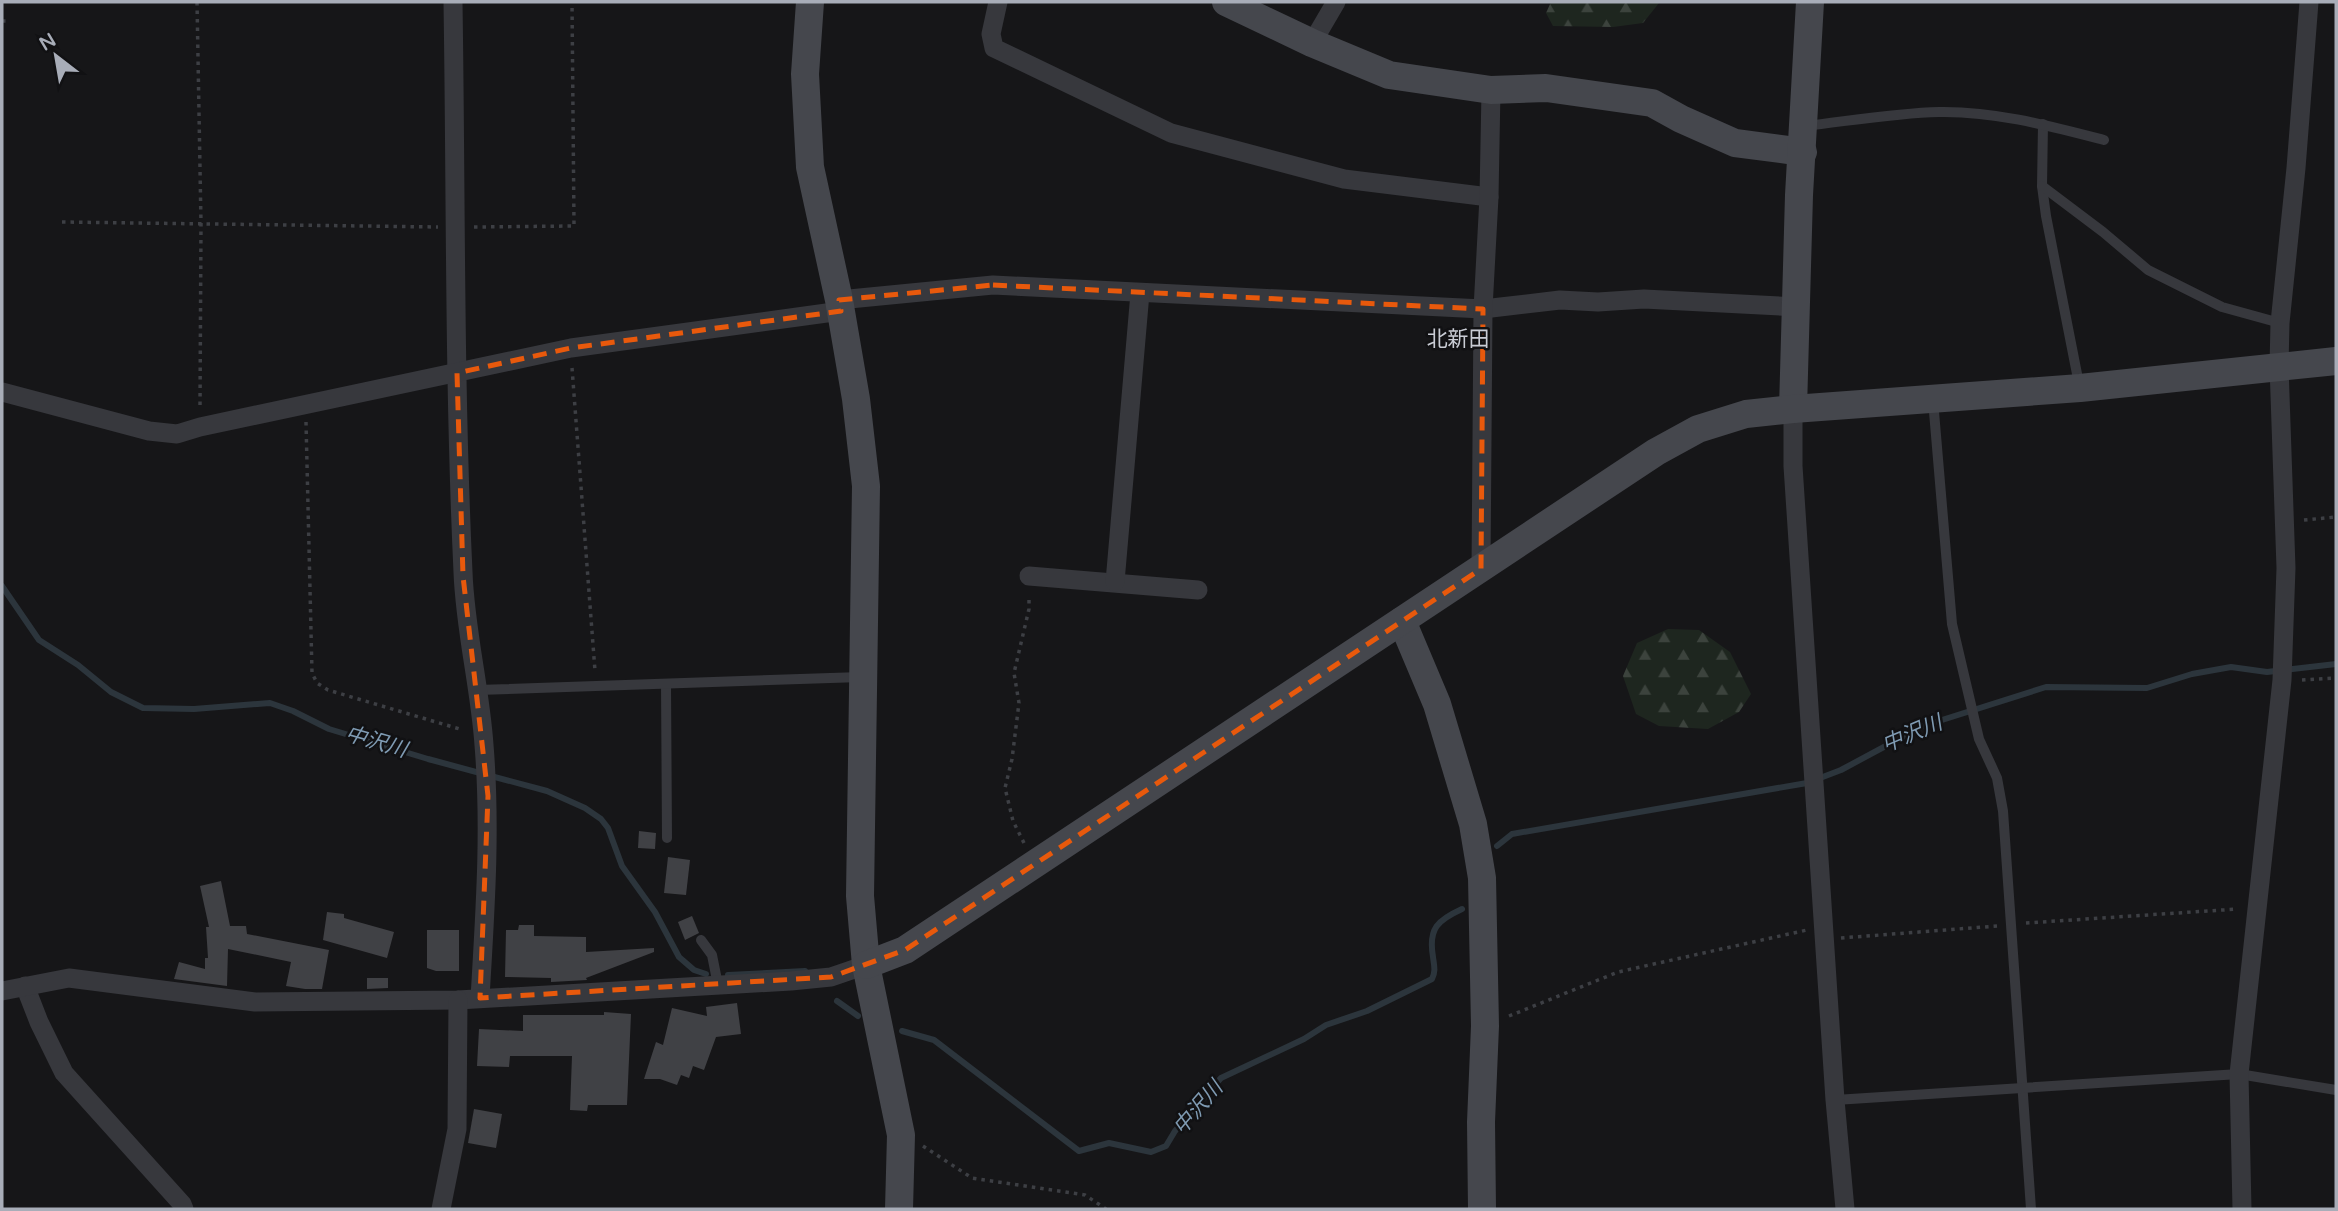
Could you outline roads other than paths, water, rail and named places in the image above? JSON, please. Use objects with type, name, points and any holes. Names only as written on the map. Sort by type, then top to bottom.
[{"type":"street","points":[[453,2],[457,373],[463,576],[484,740],[488,796],[489,843],[480,998]]},
{"type":"street","points":[[810,2],[804,74],[810,167],[840,305],[856,399],[866,486],[860,896],[866,965],[901,1135],[899,1209]]},
{"type":"street","points":[[998,2],[990,34],[994,48],[1171,133],[1343,179],[1489,197]]},
{"type":"street","points":[[1226,2],[1312,43],[1389,75],[1491,90],[1546,88],[1652,103],[1681,120],[1735,143],[1804,139]]},
{"type":"street","points":[[1312,43],[1336,2]]},
{"type":"street","points":[[1810,2],[1799,195],[1793,466],[1835,1100],[1845,1209]]},
{"type":"street","points":[[2242,1209],[2239,1074],[2282,680],[2286,568],[2280,324],[2309,2]]},
{"type":"street","points":[[1481,569],[1483,309],[1491,90]]},
{"type":"street","points":[[2,392],[149,431],[177,434],[571,348],[840,305],[993,285],[1483,309],[1560,300],[1598,302],[1644,299],[1797,307]]},
{"type":"street","points":[[1115,582],[1140,293]]},
{"type":"street","points":[[2,991],[69,978],[255,1002],[458,1000],[831,977],[905,950],[1259,718],[1656,452],[1698,429],[1746,414],[2080,388],[2336,361]]},
{"type":"street","points":[[1029,576],[1198,590]]},
{"type":"street","points":[[1402,621],[1437,705],[1473,824],[1482,878],[1485,1026],[1481,1122],[1482,1209]]},
{"type":"street","points":[[25,986],[64,1073],[184,1209]]},
{"type":"street","points":[[441,1209],[457,1129],[458,1000]]},
{"type":"lane","points":[[1804,139],[1940,112],[1994,116],[2043,124],[2104,140]]},
{"type":"lane","points":[[2043,124],[2042,186],[2046,216],[2080,388]]},
{"type":"lane","points":[[2042,186],[2148,270],[2222,307],[2280,324]]},
{"type":"lane","points":[[1933,399],[1952,624],[1979,739],[1997,778],[2003,811],[2031,1209]]},
{"type":"lane","points":[[477,690],[865,677]]},
{"type":"lane","points":[[666,684],[667,838]]},
{"type":"lane","points":[[701,940],[712,955],[718,985]]},
{"type":"lane","points":[[1835,1100],[2239,1074],[2336,1090]]},
{"type":"waterway","name":"中沢川","points":[[2,586],[39,640],[78,665],[111,692],[143,708],[194,709],[270,703],[329,729],[547,791],[585,808],[601,819],[608,828],[622,866],[655,912],[679,957],[694,970],[706,974]]},
{"type":"waterway","name":"中沢川","points":[[1497,846],[1512,834],[1807,783],[1841,770],[1923,726],[2046,687],[2147,688],[2192,674],[2231,667],[2267,672],[2336,664]]},
{"type":"waterway","name":"中沢川","points":[[902,1031],[934,1040],[1079,1151],[1109,1143],[1151,1152],[1166,1146],[1175,1131],[1221,1078],[1304,1039],[1326,1025],[1367,1011],[1432,979],[1434,932],[1441,921],[1462,909]]},
{"type":"waterway","name":"中沢川","points":[[728,975],[805,971]]},
{"type":"waterway","name":"中沢川","points":[[837,1001],[858,1016]]},
{"type":"district","name":"北新田","points":[[1458,339]]}]
